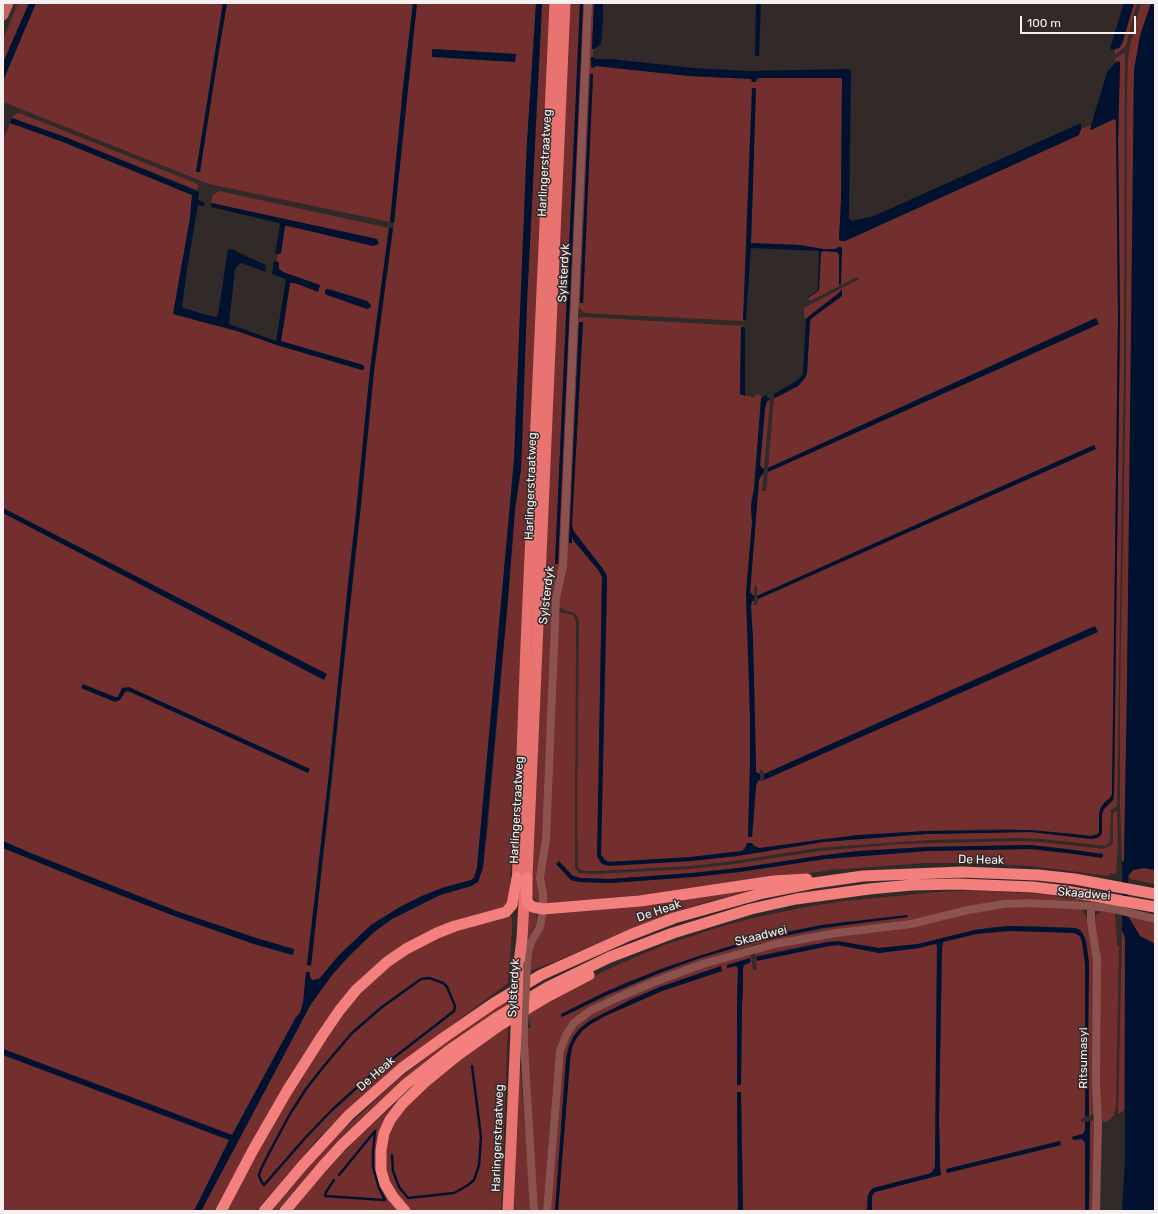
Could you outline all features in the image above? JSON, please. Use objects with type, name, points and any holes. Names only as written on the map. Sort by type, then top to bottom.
[{"type":"highway","name":"De Heak","points":[[264,1211],[302,1165],[349,1115],[402,1068],[446,1036],[494,1003],[541,975],[624,938],[674,918],[763,893],[814,883],[863,876],[994,872],[1052,877],[1114,886],[1155,894]]},
{"type":"highway","points":[[522,878],[529,904],[533,907],[543,909],[640,901],[774,880],[863,876]]},
{"type":"highway","points":[[221,1211],[252,1152],[287,1091],[339,1011],[356,990],[387,962],[406,949],[449,928],[506,912],[512,905],[522,878]]},
{"type":"highway","name":"De Heak","points":[[285,1211],[322,1167],[352,1135],[406,1084],[448,1051],[496,1018],[548,987],[610,957],[673,933],[744,912],[796,899],[912,885],[965,884],[1033,887],[1066,891],[1131,907],[1155,907]]},
{"type":"highway","points":[[405,1211],[393,1197],[385,1184],[381,1170],[381,1150],[384,1132],[390,1120],[402,1104],[430,1078],[500,1025],[545,998],[673,933]]},
{"type":"main road","points":[[3,15],[8,3]]},
{"type":"main road","name":"Harlingerstraatweg","points":[[508,1211],[523,968],[522,878],[555,3]]},
{"type":"main road","name":"Harlingerstraatweg","points":[[522,878],[565,3]]},
{"type":"street","name":"Sylsterdyk","points":[[523,968],[532,942],[540,927],[543,909],[543,894],[540,878],[546,839],[556,598],[563,566],[588,3]]},
{"type":"street","name":"Skaadwei","points":[[547,1211],[560,1051],[566,1035],[574,1023],[590,1011],[654,982],[702,964],[775,944],[836,933],[911,924],[968,910],[1004,904],[1029,903],[1091,906],[1114,904]]},
{"type":"street","name":"Ritsumasyl","points":[[1091,906],[1091,922],[1097,959],[1096,1082],[1098,1125],[1096,1211]]},
{"type":"street","points":[[1131,907],[1155,919]]},
{"type":"street","name":"Sylsterdyk","points":[[520,1029],[524,1044],[534,1211]]},
{"type":"shaded area","points":[[18,3],[29,3],[3,63],[3,39]]},
{"type":"shaded area","points":[[36,3],[223,3],[196,171],[199,172],[227,3],[413,3],[390,222],[209,184],[3,102],[3,81]]},
{"type":"shaded area","points":[[417,3],[536,3],[527,143],[514,460],[477,868],[474,878],[471,880],[442,888],[422,896],[400,907],[371,925],[319,979],[312,980],[306,972],[303,1003],[300,1013],[296,1017],[232,1135],[3,1049],[3,848],[177,917],[254,944],[292,955],[294,950],[179,912],[3,841],[3,513],[103,565],[326,674],[3,508],[3,140],[10,123],[63,142],[192,195],[190,218],[173,314],[237,331],[280,346],[362,370],[281,341],[290,283],[320,286],[283,272],[279,269],[279,262],[276,262],[278,254],[281,253],[285,226],[377,239],[211,203],[213,195],[219,191],[389,228],[370,370],[328,782],[307,965],[311,965],[332,782],[374,371],[393,228]],"holes":[[[432,49],[516,54],[432,57]],[[331,289],[367,301],[371,305],[325,293],[325,290]]]},
{"type":"shaded area","points":[[542,3],[551,3],[510,887],[508,903],[504,907],[436,932],[355,988],[219,1211],[201,1211],[311,1004],[332,975],[374,932],[392,919],[440,895],[471,886],[478,882],[487,835],[515,509],[521,469],[527,302]]},
{"type":"shaded area","points":[[569,3],[580,3],[555,563],[558,564],[583,3],[586,3],[564,499],[540,904],[532,895]]},
{"type":"shaded area","points":[[590,3],[594,3],[593,57],[591,57],[594,68],[596,66],[690,76],[751,79],[752,82],[759,78],[841,78],[841,200],[839,240],[841,241],[845,241],[1079,135],[1081,129],[1091,125],[1091,130],[1114,119],[1116,120],[1118,318],[1112,794],[1104,803],[1102,813],[1113,800],[1114,794],[1120,318],[1118,141],[1120,62],[1115,63],[1115,59],[1125,52],[1124,371],[1117,806],[1111,810],[1110,841],[1106,846],[1019,838],[929,840],[818,848],[691,866],[595,871],[584,871],[578,868],[577,812],[579,621],[578,617],[574,613],[562,609],[559,606],[578,318],[583,317],[743,326],[741,327],[740,394],[755,398],[755,394],[762,396],[754,489],[751,505],[752,523],[746,593],[750,714],[748,837],[752,837],[758,781],[763,781],[1094,626],[764,774],[763,770],[760,770],[760,774],[758,774],[756,772],[753,640],[751,615],[752,601],[754,601],[754,605],[757,605],[758,599],[1096,449],[1094,445],[757,596],[757,586],[754,586],[754,596],[750,593],[759,480],[762,474],[764,473],[762,491],[766,491],[768,472],[1099,324],[1096,318],[768,468],[774,398],[798,386],[805,378],[807,373],[810,321],[841,296],[842,290],[806,319],[804,316],[804,308],[859,279],[857,277],[810,301],[808,298],[819,290],[820,254],[823,251],[837,252],[839,255],[839,285],[842,247],[831,250],[799,245],[751,243],[756,88],[743,321],[585,313],[578,307]],"holes":[[[591,74],[593,74],[583,303],[580,302]],[[579,322],[583,322],[572,524],[573,530],[603,569],[607,589],[601,855],[605,860],[609,862],[691,857],[742,851],[746,846],[766,848],[823,839],[926,831],[1008,829],[1091,836],[1098,834],[1102,813],[1102,832],[1100,836],[1091,839],[1031,832],[926,834],[823,842],[737,856],[691,861],[602,864],[598,859],[602,577],[572,537],[572,543],[569,543]]]},
{"type":"shaded area","points":[[1134,3],[1137,3],[1126,46],[1115,55],[1115,49],[1119,48],[1122,44]]},
{"type":"shaded area","points":[[1141,3],[1151,3],[1140,36],[1134,70],[1127,691],[1124,861],[1122,861],[1120,805],[1120,691],[1126,375],[1127,88],[1128,58]]},
{"type":"shaded area","points":[[19,113],[193,182],[198,185],[197,190],[65,137],[12,118],[14,115]]},
{"type":"shaded area","points":[[770,400],[764,469],[760,465],[765,409],[767,401]]},
{"type":"shaded area","points":[[560,612],[573,615],[576,622],[575,865],[576,870],[579,873],[595,874],[691,869],[819,851],[900,844],[1019,841],[1103,849],[1111,846],[1113,842],[1113,814],[1117,811],[1118,846],[1116,872],[1115,874],[1110,873],[1109,876],[1031,866],[969,863],[925,863],[831,870],[669,894],[546,905],[543,878],[558,614]],"holes":[[[1030,845],[1103,854],[1030,849],[927,851],[825,859],[739,872],[693,877],[610,883],[580,882],[571,880],[566,875],[568,872],[573,876],[580,878],[610,879],[692,873],[859,851],[927,847]]]},
{"type":"shaded area","points":[[1144,868],[1155,870],[1155,884],[1130,879],[1128,876],[1133,870]]},
{"type":"shaded area","points":[[775,885],[710,901],[666,915],[530,971],[532,947],[545,912]]},
{"type":"shaded area","points":[[974,890],[1040,894],[1098,902],[1024,899],[911,920],[828,930],[757,944],[660,976],[614,995],[586,1009],[565,1029],[556,1051],[543,1211],[537,1211],[528,1055],[528,1029],[531,1027],[528,1010],[604,971],[638,956],[664,945],[717,928],[749,919],[800,908],[844,901]],"holes":[[[850,921],[851,924],[781,936],[700,958],[628,985],[562,1017],[561,1015],[627,982],[699,956],[780,933]]]},
{"type":"shaded area","points":[[524,906],[537,913],[536,925],[526,942]]},
{"type":"shaded area","points":[[1025,906],[1081,909],[1086,916],[1093,948],[1094,962],[1093,1114],[1089,1116],[1089,963],[1086,941],[1080,930],[1075,928],[1033,926],[993,927],[918,944],[879,948],[856,945],[813,944],[756,956],[757,960],[838,945],[879,953],[919,948],[935,944],[937,945],[935,1167],[932,1172],[873,1188],[867,1198],[867,1211],[743,1211],[741,1092],[737,1092],[738,1211],[558,1211],[570,1060],[572,1047],[576,1039],[582,1031],[605,1016],[662,991],[722,971],[660,987],[604,1013],[589,1021],[569,1046],[566,1059],[555,1211],[550,1211],[557,1121],[565,1047],[571,1034],[579,1024],[592,1014],[650,987],[707,966],[751,955],[753,970],[757,970],[755,955],[757,952],[817,939],[936,922],[974,912]],"holes":[[[746,964],[743,968],[741,1085],[737,1085],[738,968],[736,966]]]},
{"type":"shaded area","points":[[1103,911],[1115,913],[1117,946],[1119,946],[1116,1105],[1114,1115],[1111,1119],[1105,1122],[1101,1121],[1099,1066],[1100,951],[1094,919],[1097,914]]},
{"type":"shaded area","points":[[510,915],[512,918],[512,931],[508,983],[398,1065],[342,1115],[317,1140],[256,1211],[225,1211],[324,1037],[371,978],[438,935]]},
{"type":"shaded area","points":[[1128,916],[1155,922],[1155,944],[1140,936]]},
{"type":"shaded area","points":[[1033,930],[1074,933],[1080,936],[1082,942],[1085,963],[1085,1117],[1081,1119],[1081,1122],[1085,1122],[1085,1130],[1083,1134],[1072,1137],[1084,1140],[1085,1143],[1085,1211],[872,1211],[872,1196],[875,1192],[941,1174],[939,1119],[942,944],[943,942],[976,934]],"holes":[[[1060,1141],[1061,1145],[947,1173],[946,1170]]]},
{"type":"shaded area","points":[[1122,930],[1125,938],[1124,1110],[1118,1114]]},
{"type":"shaded area","points":[[507,1001],[507,1006],[412,1074],[371,1110],[316,1166],[279,1211],[270,1211],[328,1144],[394,1083],[455,1035]]},
{"type":"shaded area","points":[[508,1023],[501,1211],[410,1211],[394,1193],[386,1173],[386,1142],[396,1118],[425,1086]]},
{"type":"shaded area","points":[[3,1055],[230,1140],[194,1211],[3,1211]]},
{"type":"shaded area","points":[[519,1055],[531,1211],[514,1211],[517,1056]]},
{"type":"shaded area","points":[[409,1091],[398,1104],[379,1165],[402,1211],[292,1211],[321,1176],[357,1138]]},
{"type":"shaded area","points":[[1095,1120],[1094,1211],[1089,1211],[1090,1121]]},
{"type":"water","points":[[29,3],[36,3],[3,81],[3,63]]},
{"type":"water","points":[[223,3],[227,3],[200,172],[196,172]]},
{"type":"water","points":[[413,3],[417,3],[394,223],[390,222]]},
{"type":"water","points":[[536,3],[542,3],[527,302],[521,469],[515,509],[483,868],[478,882],[471,886],[440,895],[392,919],[374,932],[332,975],[311,1004],[201,1211],[194,1211],[229,1140],[3,1055],[3,1049],[232,1135],[296,1017],[300,1013],[303,1003],[306,972],[310,972],[310,977],[312,980],[319,979],[339,955],[371,925],[400,907],[422,896],[474,878],[477,868],[514,460],[527,143]]},
{"type":"water","points":[[580,3],[583,3],[581,53],[558,564],[555,564]]},
{"type":"water","points":[[594,3],[603,3],[603,20],[601,44],[592,49]]},
{"type":"water","points":[[756,3],[761,3],[759,56],[755,56]]},
{"type":"water","points":[[1124,3],[1134,3],[1122,44],[1119,48],[1112,50],[1110,48]]},
{"type":"water","points":[[1151,3],[1155,3],[1155,870],[1144,868],[1133,870],[1128,876],[1128,916],[1140,936],[1155,944],[1155,1211],[1122,1211],[1125,1158],[1125,938],[1122,930],[1122,862],[1124,861],[1127,691],[1134,70],[1140,36]]},
{"type":"water","points":[[432,49],[516,54],[515,62],[432,57]]},
{"type":"water","points":[[591,57],[594,57],[595,59],[611,59],[694,68],[749,71],[849,69],[851,71],[849,218],[852,221],[874,216],[1081,123],[1081,129],[1079,135],[845,241],[841,241],[839,240],[841,200],[841,78],[759,78],[756,82],[752,82],[751,79],[690,76],[596,66],[594,68],[591,67]]},
{"type":"water","points":[[1117,61],[1120,62],[1118,141],[1120,318],[1114,794],[1113,800],[1104,809],[1102,814],[1102,833],[1097,838],[1091,839],[1031,832],[926,834],[823,842],[737,856],[691,861],[609,866],[602,864],[597,856],[602,577],[572,537],[572,543],[569,543],[579,322],[583,322],[572,524],[573,530],[607,576],[601,855],[605,860],[609,862],[691,857],[742,851],[745,849],[747,843],[752,843],[754,846],[759,848],[857,835],[926,831],[1031,830],[1091,836],[1098,834],[1099,813],[1101,807],[1112,794],[1118,318],[1116,120],[1114,119],[1091,130],[1090,129],[1107,72]]},
{"type":"water","points":[[590,74],[593,74],[583,303],[580,303]]},
{"type":"water","points":[[752,88],[756,88],[751,243],[799,245],[823,249],[836,249],[838,247],[842,247],[841,284],[839,285],[839,255],[837,252],[821,252],[819,290],[808,298],[818,290],[819,251],[751,248],[746,320],[743,320]]},
{"type":"water","points":[[12,118],[65,137],[199,192],[198,200],[205,203],[204,206],[198,205],[188,263],[182,306],[183,308],[215,317],[218,315],[228,249],[235,250],[266,265],[265,272],[242,263],[235,269],[229,324],[276,341],[286,279],[272,274],[274,261],[279,262],[279,269],[283,272],[320,285],[318,292],[295,283],[290,283],[281,341],[360,364],[364,366],[364,369],[362,370],[280,346],[237,331],[173,314],[190,218],[192,195],[63,142],[10,123]]},
{"type":"water","points":[[211,203],[377,239],[379,244],[373,246],[285,226],[281,253],[278,254],[275,253],[280,225],[279,223],[211,207]]},
{"type":"water","points":[[389,228],[393,228],[374,371],[311,966],[307,965],[328,782],[370,370]]},
{"type":"water","points":[[327,289],[367,301],[371,305],[370,308],[367,309],[327,295],[325,290]]},
{"type":"water","points":[[842,290],[842,296],[810,321],[807,373],[805,378],[798,386],[774,398],[774,394],[795,382],[802,376],[806,319]]},
{"type":"water","points":[[1096,318],[1099,324],[768,472],[768,468]]},
{"type":"water","points":[[741,327],[745,327],[745,396],[740,394]]},
{"type":"water","points":[[766,395],[770,400],[767,401],[765,409],[760,465],[764,469],[764,473],[759,480],[750,592],[754,596],[754,601],[752,601],[751,605],[756,772],[760,774],[760,780],[756,785],[752,837],[748,837],[750,714],[746,593],[752,523],[751,505],[754,489],[761,398]]},
{"type":"water","points":[[1094,445],[1096,449],[758,599],[757,596]]},
{"type":"water","points":[[3,508],[327,674],[324,680],[3,513]]},
{"type":"water","points":[[1095,626],[1098,632],[764,780],[764,774]]},
{"type":"water","points":[[83,684],[115,697],[118,697],[122,688],[129,687],[310,769],[308,773],[128,691],[125,692],[120,700],[115,702],[81,688]]},
{"type":"water","points":[[3,841],[179,912],[294,949],[293,955],[254,944],[177,917],[89,883],[3,848]]},
{"type":"water","points":[[1030,845],[1103,854],[1102,858],[1030,849],[927,851],[825,859],[739,872],[693,877],[610,883],[580,882],[571,880],[556,864],[559,861],[573,876],[580,878],[610,879],[739,868],[859,851],[927,847]]},
{"type":"water","points":[[907,915],[908,917],[822,928],[751,943],[700,958],[662,972],[607,995],[562,1017],[561,1014],[605,992],[661,969],[750,940],[821,925]]},
{"type":"water","points":[[1008,926],[1075,928],[1080,930],[1086,941],[1089,963],[1089,1116],[1085,1117],[1085,963],[1080,936],[1074,933],[1008,931],[976,934],[943,942],[939,1119],[941,1175],[875,1192],[872,1196],[872,1211],[867,1211],[868,1195],[873,1188],[928,1174],[932,1172],[935,1167],[937,945],[935,944],[919,948],[879,953],[838,945],[757,961],[756,957],[838,941],[879,948],[918,944],[975,930]]},
{"type":"water","points":[[750,958],[751,962],[744,965],[743,968],[741,1085],[737,1085],[738,968],[736,966],[727,968],[727,965]]},
{"type":"water","points":[[721,966],[722,971],[662,991],[605,1016],[582,1031],[576,1039],[572,1047],[570,1060],[558,1211],[555,1211],[566,1059],[573,1037],[579,1029],[589,1021],[632,999],[660,987]]},
{"type":"water","points":[[737,1092],[741,1092],[743,1211],[738,1211]]},
{"type":"water","points":[[1090,1121],[1089,1211],[1085,1211],[1085,1143],[1082,1139],[1073,1140],[1072,1137],[1083,1134],[1085,1130],[1085,1122]]},
{"type":"water","points":[[1060,1141],[1061,1145],[947,1173],[946,1169]]},
{"type":"waterway","points":[[429,978],[443,983],[447,987],[455,1006],[454,1011],[365,1080],[332,1110],[264,1185],[259,1175],[268,1155],[290,1114],[306,1089],[324,1066],[352,1033],[382,1007],[421,979],[429,978]]},
{"type":"waterway","points":[[392,1155],[393,1171],[399,1187],[408,1198],[454,1193],[474,1180],[479,1165],[481,1137],[472,1066]]},
{"type":"waterway","points":[[339,1175],[375,1131],[373,1167],[379,1188],[385,1200]]},
{"type":"waterway","points":[[334,1180],[325,1196],[384,1200]]}]
